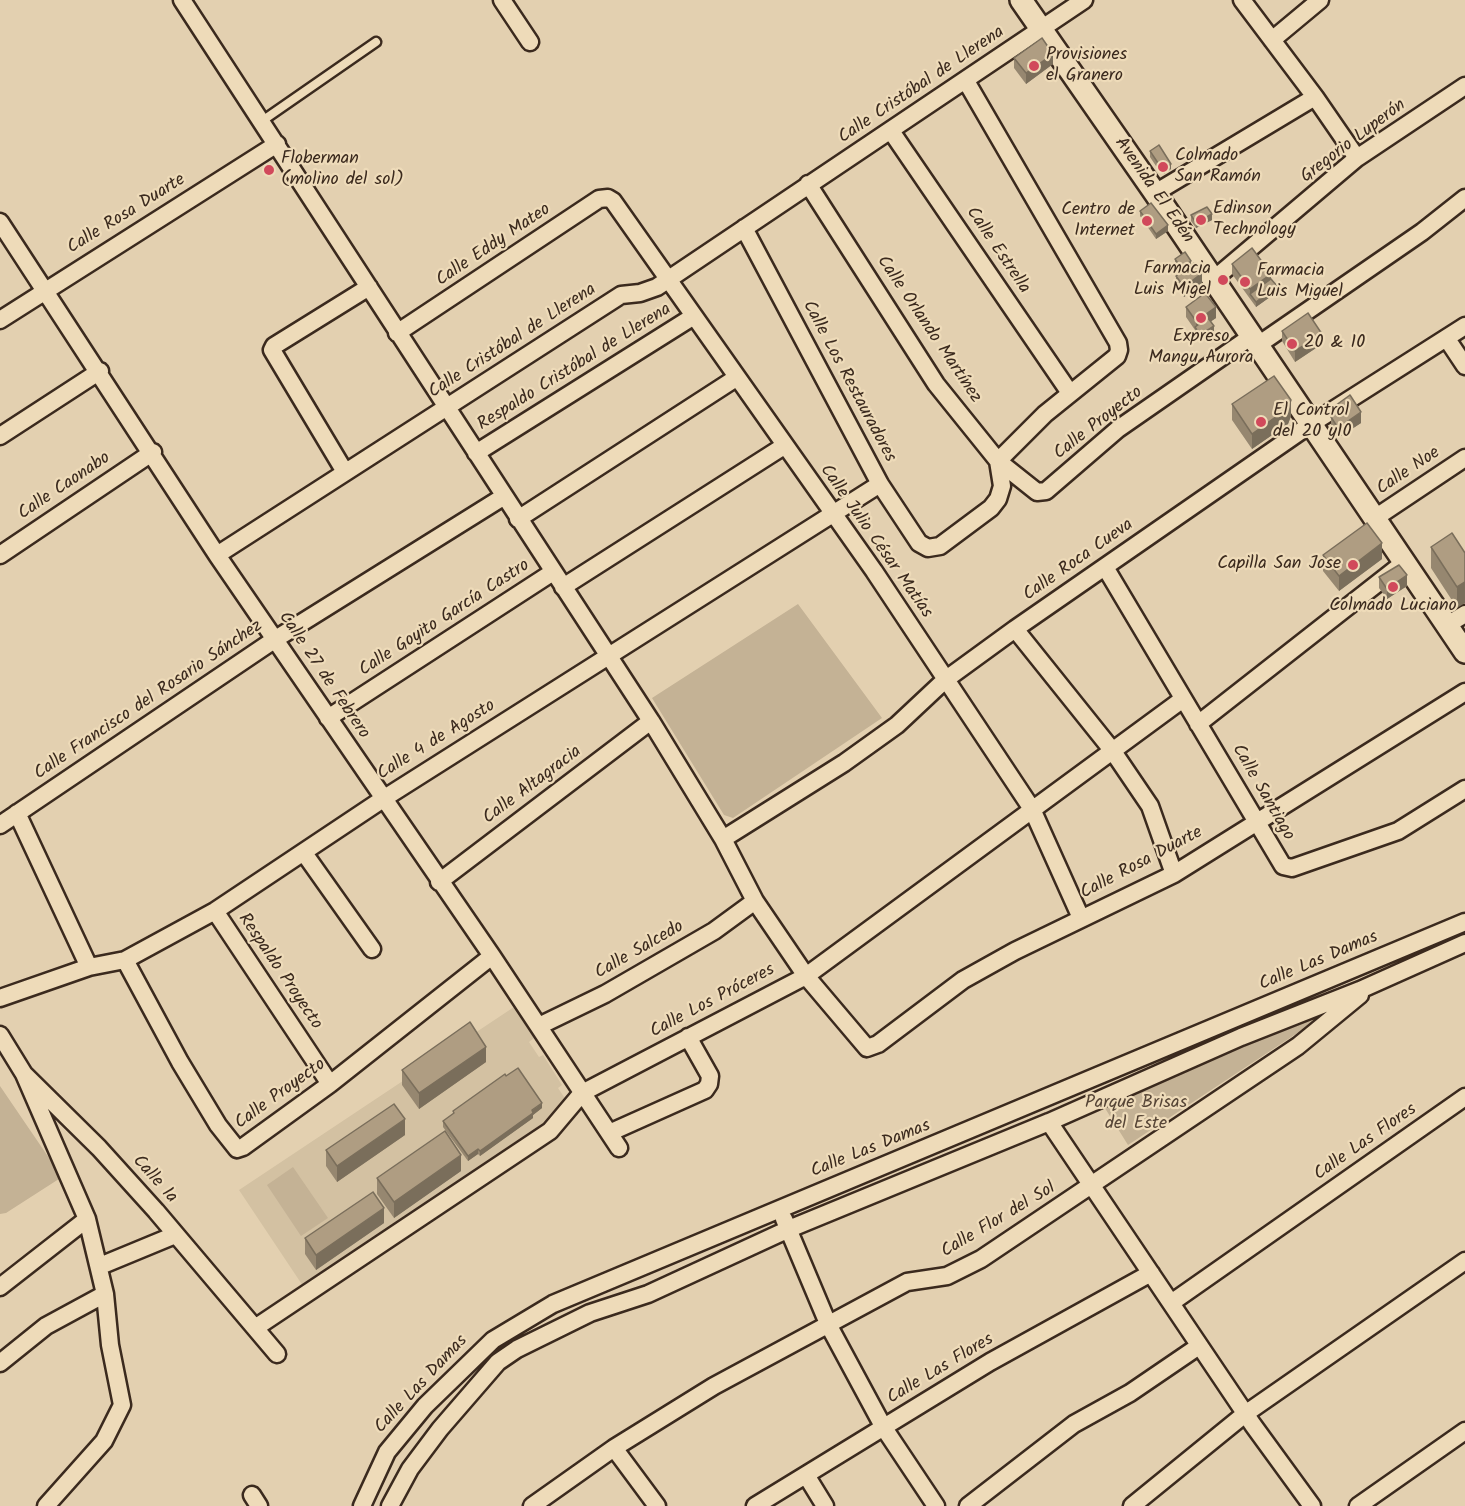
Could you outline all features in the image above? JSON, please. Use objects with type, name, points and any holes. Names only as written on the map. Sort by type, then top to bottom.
[{"type":"street","points":[[182,0],[503,497],[651,721],[723,839],[755,901],[806,975]]},
{"type":"street","points":[[502,0],[530,42]]},
{"type":"street","name":"Avenida El Edén","points":[[1021,0],[1214,279],[1465,652]]},
{"type":"street","name":"Calle Cristóbal de Llerena","points":[[218,555],[345,472],[448,409],[621,295],[640,293],[669,279],[1084,0]]},
{"type":"street","points":[[1242,0],[1315,97],[1357,158]]},
{"type":"street","points":[[1272,40],[1320,0]]},
{"type":"street","points":[[966,81],[1118,343],[1117,356],[1070,393],[998,460]]},
{"type":"street","name":"Gregorio Luperón","points":[[1214,279],[1357,158],[1465,86]]},
{"type":"street","points":[[1155,193],[1315,97]]},
{"type":"street","name":"Calle Estrella","points":[[891,131],[1070,393]]},
{"type":"street","name":"Calle Rosa Duarte","points":[[0,320],[277,144]]},
{"type":"street","name":"Calle Orlando Martínez","points":[[808,184],[936,384],[998,460],[1028,487]]},
{"type":"street","name":"Calle Eddy Mateo","points":[[398,333],[599,199],[608,198],[613,201]]},
{"type":"street","name":"Calle Proyecto","points":[[1028,487],[1037,492],[1046,490],[1119,429],[1412,238],[1465,198]]},
{"type":"street","name":"Calle Julio César Matías","points":[[613,201],[833,514],[1032,809],[1081,918]]},
{"type":"street","name":"Calle 27 de Febrero","points":[[0,222],[100,371],[274,640],[492,956],[619,1148]]},
{"type":"street","name":"Calle Los Restauradores","points":[[744,228],[880,484],[919,543],[928,548],[940,546],[991,508],[1002,486],[998,460]]},
{"type":"street","points":[[345,472],[272,350],[274,346],[369,287]]},
{"type":"street","name":"Respaldo Cristóbal de Llerena","points":[[476,453],[694,316]]},
{"type":"street","name":"Calle Roca Cueva","points":[[723,839],[844,763],[897,725],[945,680],[1015,629],[1311,424],[1465,326]]},
{"type":"street","points":[[1447,339],[1465,366]]},
{"type":"street","points":[[0,436],[100,371]]},
{"type":"street","points":[[518,519],[736,378]]},
{"type":"street","points":[[563,587],[784,446]]},
{"type":"street","name":"Calle Caonabo","points":[[0,555],[153,452]]},
{"type":"street","name":"Calle Noe","points":[[1375,518],[1465,458]]},
{"type":"street","name":"Calle 4 de Agosto","points":[[0,998],[89,967],[126,960],[215,911],[383,799],[880,484]]},
{"type":"street","name":"Calle Francisco del Rosario Sánchez","points":[[0,825],[274,640],[503,497]]},
{"type":"street","points":[[1198,724],[1404,562]]},
{"type":"street","name":"Calle Santiago","points":[[1105,567],[1283,866],[1292,868],[1398,831],[1465,789]]},
{"type":"street","name":"Calle Goyito García Castro","points":[[328,718],[553,572]]},
{"type":"street","points":[[1447,625],[1465,614]]},
{"type":"street","points":[[1015,629],[1112,750],[1150,807],[1174,874]]},
{"type":"street","name":"Calle Rosa Duarte","points":[[806,975],[867,1048],[878,1044],[963,980],[1081,918],[1174,874],[1465,692]]},
{"type":"street","name":"Calle Los Próceres","points":[[255,1328],[550,1131],[582,1093],[806,975],[1183,699]]},
{"type":"street","name":"Calle Altagracia","points":[[439,882],[651,721]]},
{"type":"street","points":[[17,813],[89,967]]},
{"type":"street","points":[[304,853],[372,949]]},
{"type":"street","name":"Calle Salcedo","points":[[539,1026],[605,994],[714,932],[755,901]]},
{"type":"street","name":"Respaldo Proyecto","points":[[215,911],[330,1084]]},
{"type":"street","name":"Calle Las Damas","points":[[362,1506],[387,1452],[425,1406],[493,1340],[553,1304],[780,1208],[912,1156],[1465,922]]},
{"type":"street","points":[[390,1506],[410,1469],[434,1437],[507,1355],[590,1313],[648,1294],[789,1229],[1049,1122],[1241,1037],[1372,985],[1465,942]]},
{"type":"street","name":"Calle Proyecto","points":[[126,960],[180,1062],[218,1125],[237,1149],[330,1084],[492,956]]},
{"type":"street","name":"Calle Flor del Sol","points":[[532,1506],[614,1448],[714,1386],[907,1282],[947,1276],[981,1259],[1298,1046],[1372,985]]},
{"type":"street","name":"Calle 1a","points":[[0,1035],[24,1074],[92,1141],[277,1354]]},
{"type":"street","points":[[609,1133],[705,1090],[710,1076],[688,1037]]},
{"type":"street","points":[[24,1074],[87,1219],[100,1266],[110,1345],[122,1405],[104,1441],[46,1506]]},
{"type":"street","name":"Calle Las Flores","points":[[1171,1303],[1465,1097]]},
{"type":"street","points":[[1049,1122],[1245,1414],[1312,1506]]},
{"type":"street","points":[[912,1156],[920,1176]]},
{"type":"street","points":[[780,1208],[829,1326],[884,1428],[936,1506]]},
{"type":"street","points":[[0,1287],[87,1219]]},
{"type":"street","points":[[100,1266],[175,1235]]},
{"type":"street","points":[[1132,1506],[1245,1414],[1465,1261]]},
{"type":"street","name":"Calle Las Flores","points":[[755,1506],[990,1362],[1151,1274]]},
{"type":"street","points":[[0,1363],[46,1326],[105,1294]]},
{"type":"street","points":[[493,1340],[507,1355]]},
{"type":"street","points":[[968,1506],[1074,1424],[1130,1393],[1199,1346]]},
{"type":"street","points":[[1358,1506],[1465,1431]]},
{"type":"street","points":[[614,1448],[657,1506]]},
{"type":"street","points":[[806,1475],[825,1506]]},
{"type":"lane","points":[[262,121],[376,42]]},
{"type":"shaded area","points":[[514,1007],[534,1038],[529,1042],[539,1057],[543,1055],[562,1085],[558,1088],[566,1100],[540,1127],[303,1286],[239,1190]]},
{"type":"green space","points":[[798,604],[882,718],[733,818],[724,815],[652,698]]},
{"type":"green space","name":"Parque Brisas del Este","points":[[1312,1018],[1314,1022],[1128,1145],[1103,1105]]},
{"type":"green space","points":[[0,1086],[62,1177],[6,1213],[0,1214]]},
{"type":"green space","points":[[293,1167],[328,1218],[301,1236],[267,1185]]},
{"type":"building","points":[[1042,38],[1053,54],[1026,73],[1014,58]]},
{"type":"building","points":[[1159,145],[1171,164],[1164,168],[1160,166],[1150,151]]},
{"type":"building","points":[[1151,203],[1168,225],[1156,234],[1140,211]]},
{"type":"building","points":[[1207,207],[1212,214],[1196,223],[1191,215]]},
{"type":"building","points":[[1252,248],[1271,274],[1250,289],[1232,264]]},
{"type":"building","points":[[1185,252],[1191,261],[1181,268],[1175,259]]},
{"type":"building","points":[[1194,263],[1202,273],[1184,287],[1176,276]]},
{"type":"building","points":[[1271,279],[1277,286],[1256,302],[1250,294]]},
{"type":"building","points":[[1205,293],[1216,307],[1196,321],[1186,307]]},
{"type":"building","points":[[1308,313],[1322,334],[1295,351],[1282,331]]},
{"type":"building","points":[[1208,318],[1214,326],[1200,335],[1195,327]]},
{"type":"building","points":[[1274,376],[1291,400],[1288,408],[1252,434],[1232,404]]},
{"type":"building","points":[[1350,395],[1361,412],[1338,428],[1331,417],[1332,408]]},
{"type":"building","points":[[1367,523],[1382,543],[1339,576],[1323,555]]},
{"type":"building","points":[[1452,533],[1465,553],[1465,582],[1457,587],[1431,547]]},
{"type":"building","points":[[1399,565],[1407,575],[1387,589],[1379,577]]},
{"type":"building","points":[[470,1022],[486,1047],[419,1093],[402,1070]]},
{"type":"building","points":[[518,1068],[542,1103],[532,1110],[533,1113],[480,1151],[478,1149],[468,1156],[443,1121],[454,1113],[453,1111],[505,1074],[506,1076]]},
{"type":"building","points":[[394,1104],[405,1119],[337,1166],[326,1150]]},
{"type":"building","points":[[445,1131],[461,1155],[394,1202],[377,1178]]},
{"type":"building","points":[[373,1192],[384,1208],[316,1255],[305,1238]]},
{"type":"place","name":"Provisiones el Granero","points":[[1034,66]]},
{"type":"place","name":"Colmado San Ramón","points":[[1163,167]]},
{"type":"place","name":"Floberman (molino del sol)","points":[[269,170]]},
{"type":"place","name":"Edinson Technology","points":[[1201,220]]},
{"type":"place","name":"Centro de Internet","points":[[1147,221]]},
{"type":"place","name":"Farmacia Luis Migel","points":[[1223,280]]},
{"type":"place","name":"Farmacia Luis Miguel","points":[[1245,282]]},
{"type":"place","name":"Expreso Mangu Aurora","points":[[1201,318]]},
{"type":"place","name":"20 & 10","points":[[1292,344]]},
{"type":"place","name":"El Control del 20 y10","points":[[1261,422]]},
{"type":"place","name":"Capilla San Jose","points":[[1353,565]]},
{"type":"place","name":"Colmado Luciano","points":[[1393,587]]}]
